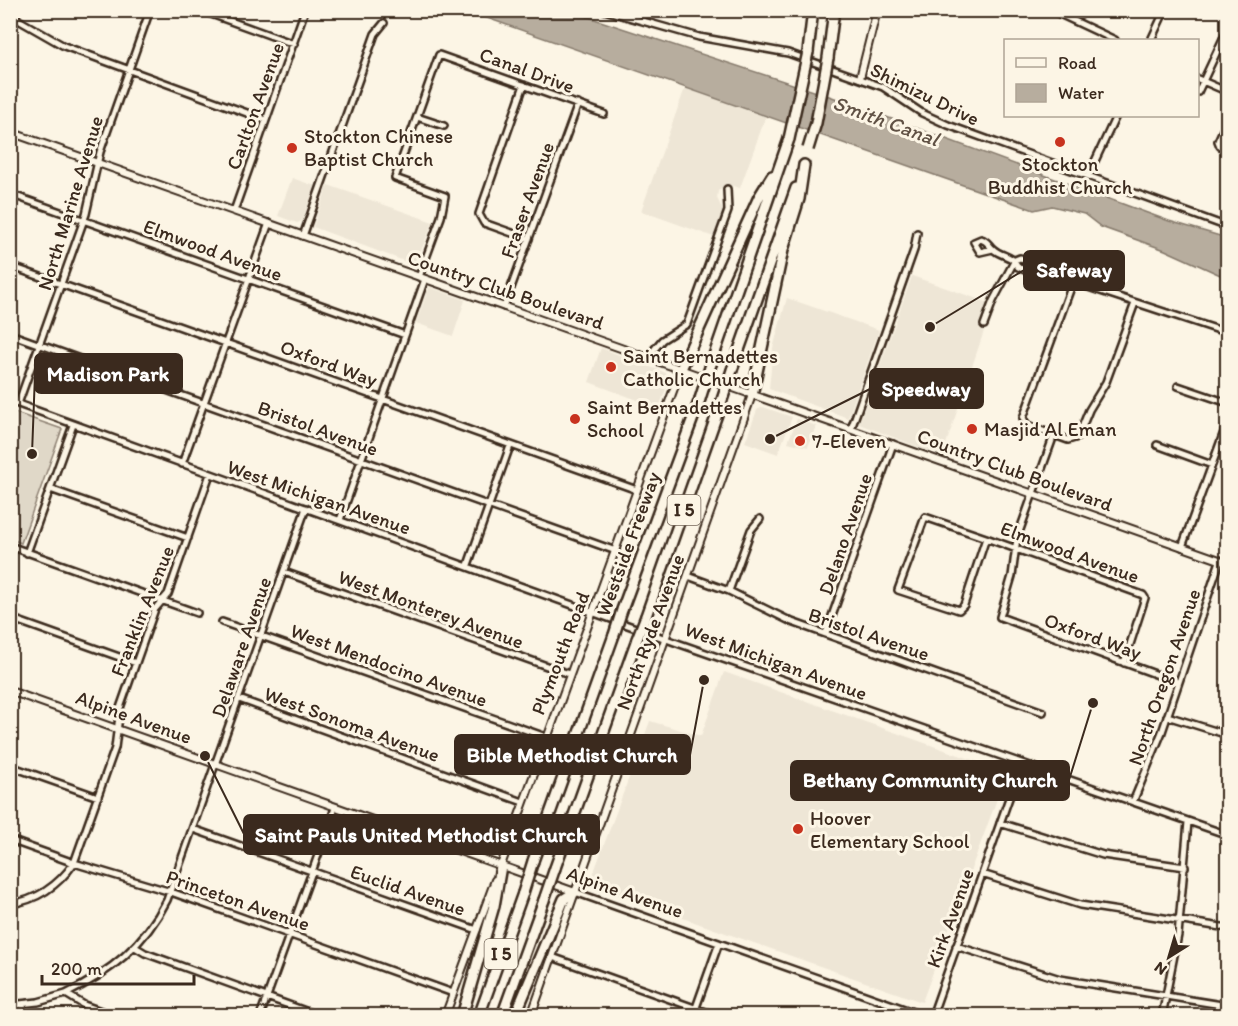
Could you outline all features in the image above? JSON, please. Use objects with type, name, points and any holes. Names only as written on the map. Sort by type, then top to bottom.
[{"type":"highway","name":"Westside Freeway","points":[[479,1016],[622,610],[700,399],[789,139],[808,52],[813,10]]},
{"type":"highway","name":"Westside Freeway","points":[[502,1016],[638,639],[804,165],[816,123],[834,10]]},
{"type":"highway","points":[[681,369],[759,197],[780,164]]},
{"type":"highway","points":[[752,395],[783,250],[799,199],[804,165]]},
{"type":"highway","points":[[462,1016],[479,965],[494,906],[501,866]]},
{"type":"highway","points":[[515,1016],[564,899],[575,892]]},
{"type":"street","points":[[10,31],[18,10]]},
{"type":"street","name":"North Marine Avenue","points":[[18,404],[84,220],[97,162],[150,10]]},
{"type":"street","points":[[200,10],[294,44]]},
{"type":"street","name":"Carlton Avenue","points":[[234,211],[305,10]]},
{"type":"street","name":"Shimizu Drive","points":[[604,10],[690,35],[780,51],[860,78],[901,96],[933,119],[1227,227]]},
{"type":"street","points":[[860,78],[877,10]]},
{"type":"street","points":[[1051,10],[1113,39]]},
{"type":"street","points":[[1151,39],[1165,10]]},
{"type":"street","points":[[15,18],[64,46],[266,120]]},
{"type":"street","points":[[303,236],[375,34],[384,23]]},
{"type":"street","points":[[1227,28],[1200,80],[1227,92]]},
{"type":"street","name":"Canal Drive","points":[[417,117],[439,55],[604,114]]},
{"type":"street","points":[[524,85],[479,211],[484,223],[529,239]]},
{"type":"street","name":"Fraser Avenue","points":[[504,307],[578,104]]},
{"type":"street","points":[[339,520],[405,335],[441,217],[445,196],[395,178],[417,117],[444,126]]},
{"type":"street","points":[[1088,176],[1116,117]]},
{"type":"street","points":[[1227,119],[1218,143],[1227,151]]},
{"type":"street","name":"Country Club Boulevard","points":[[10,132],[1224,562]]},
{"type":"street","points":[[648,357],[662,340],[687,324],[728,211],[727,189]]},
{"type":"street","name":"Elmwood Avenue","points":[[10,194],[405,335]]},
{"type":"street","points":[[182,464],[269,223]]},
{"type":"street","points":[[851,429],[914,250],[917,233]]},
{"type":"street","points":[[993,249],[1015,260],[1018,267],[1027,269],[1036,275],[1044,271]]},
{"type":"street","points":[[984,325],[1015,260],[1020,258],[1035,262],[1044,271],[1072,282],[1227,333]]},
{"type":"street","points":[[1027,269],[1030,262]]},
{"type":"street","name":"Oxford Way","points":[[10,266],[637,490]]},
{"type":"street","points":[[1072,282],[1023,418],[1028,425],[1054,435],[1070,440],[1078,436],[1089,410],[1106,382],[1135,303]]},
{"type":"street","points":[[988,314],[996,318]]},
{"type":"street","name":"Bristol Avenue","points":[[10,334],[616,551]]},
{"type":"street","name":"Plymouth Road","points":[[445,1016],[681,369]]},
{"type":"street","points":[[1178,386],[1227,403]]},
{"type":"street","name":"North Ryde Avenue","points":[[531,1016],[752,395]]},
{"type":"street","name":"West Michigan Avenue","points":[[10,401],[1227,836]]},
{"type":"street","points":[[1182,547],[1227,421]]},
{"type":"street","points":[[27,553],[74,425]]},
{"type":"street","points":[[1015,548],[1054,435]]},
{"type":"street","name":"Delano Avenue","points":[[826,633],[893,444]]},
{"type":"street","points":[[468,565],[510,446]]},
{"type":"street","points":[[1157,446],[1212,465]]},
{"type":"street","name":"Franklin Avenue","points":[[74,863],[115,748],[119,729],[118,714],[155,609],[168,594],[210,474]]},
{"type":"street","points":[[50,489],[188,538]]},
{"type":"street","name":"Delaware Avenue","points":[[10,1005],[66,994],[110,969],[135,947],[162,911],[171,892],[306,508]]},
{"type":"street","name":"Elmwood Avenue","points":[[986,538],[961,609],[954,610],[898,590],[925,517],[986,538],[1015,548],[1143,595],[1145,598],[1124,663]]},
{"type":"street","points":[[729,591],[751,530],[760,519]]},
{"type":"street","points":[[10,546],[197,613]]},
{"type":"street","name":"Oxford Way","points":[[1015,548],[1012,576],[1000,617],[1178,682]]},
{"type":"street","name":"North Oregon Avenue","points":[[1133,802],[1224,562]]},
{"type":"street","name":"West Monterey Avenue","points":[[284,572],[569,674]]},
{"type":"street","name":"Bristol Avenue","points":[[688,576],[729,591],[792,622],[1043,711]]},
{"type":"street","points":[[10,618],[136,663]]},
{"type":"street","name":"West Mendocino Avenue","points":[[222,622],[546,737]]},
{"type":"street","name":"Alpine Avenue","points":[[10,691],[924,1016]]},
{"type":"street","name":"West Sonoma Avenue","points":[[239,699],[523,802]]},
{"type":"street","points":[[1167,716],[1227,735]]},
{"type":"street","name":"Kirk Avenue","points":[[932,1016],[1021,764]]},
{"type":"street","points":[[10,766],[98,797]]},
{"type":"street","points":[[260,1016],[335,808]]},
{"type":"street","points":[[1162,1016],[1179,922],[1188,822]]},
{"type":"street","points":[[1000,823],[1103,855],[1185,867]]},
{"type":"street","name":"Euclid Avenue","points":[[193,829],[477,930]]},
{"type":"street","name":"Princeton Avenue","points":[[10,840],[74,863],[171,892],[453,993]]},
{"type":"street","points":[[10,904],[46,892],[74,863]]},
{"type":"street","points":[[982,874],[1080,905],[1227,928]]},
{"type":"street","points":[[693,1016],[719,943]]},
{"type":"street","points":[[956,946],[1060,979],[1227,1006]]},
{"type":"street","points":[[135,947],[145,953],[319,1016]]},
{"type":"street","points":[[552,957],[717,1016]]},
{"type":"street","points":[[66,994],[84,1005],[115,1016]]},
{"type":"street","points":[[20,1016],[24,1004]]},
{"type":"shaded area","points":[[685,88],[766,116],[740,188],[726,184],[718,191],[717,198],[723,211],[714,237],[641,211]]},
{"type":"shaded area","points":[[292,178],[315,186],[302,221],[297,223],[278,216]]},
{"type":"shaded area","points":[[328,185],[433,222],[415,265],[313,227]]},
{"type":"shaded area","points":[[912,276],[989,303],[979,329],[984,331],[942,456],[859,424]]},
{"type":"shaded area","points":[[429,287],[465,300],[453,336],[416,323]]},
{"type":"shaded area","points":[[787,298],[879,330],[848,418],[769,389],[773,348]]},
{"type":"shaded area","points":[[601,348],[666,373],[670,378],[659,408],[589,382]]},
{"type":"shaded area","points":[[763,407],[792,417],[778,454],[745,442],[757,410]]},
{"type":"shaded area","points":[[10,411],[62,429],[21,543],[11,539]]},
{"type":"shaded area","points":[[797,419],[816,426],[808,447],[788,442]]},
{"type":"shaded area","name":"Hoover Elementary School","points":[[724,672],[1007,772],[922,1002],[589,885],[650,721],[701,736]]},
{"type":"water","name":"Smith Canal","points":[[467,11],[570,11],[832,97],[1169,221],[1227,238],[1227,278],[1165,250],[1101,227],[1084,214],[1052,206],[1034,210]]},
{"type":"place","name":"Stockton Buddhist Church","points":[[1060,142]]},
{"type":"place","name":"Stockton Chinese Baptist Church","points":[[292,148]]},
{"type":"place","name":"Safeway","points":[[930,327]]},
{"type":"place","name":"Saint Bernadettes Catholic Church","points":[[611,367]]},
{"type":"place","name":"Saint Bernadettes School","points":[[575,419]]},
{"type":"place","name":"Masjid Al Eman","points":[[972,429]]},
{"type":"place","name":"Speedway","points":[[770,439]]},
{"type":"place","name":"7-Eleven","points":[[800,441]]},
{"type":"place","name":"Madison Park","points":[[32,454]]},
{"type":"place","name":"Bible Methodist Church","points":[[704,680]]},
{"type":"place","name":"Bethany Community Church","points":[[1093,703]]},
{"type":"place","name":"Saint Pauls United Methodist Church","points":[[205,756]]},
{"type":"place","name":"Hoover Elementary School","points":[[798,829]]}]
